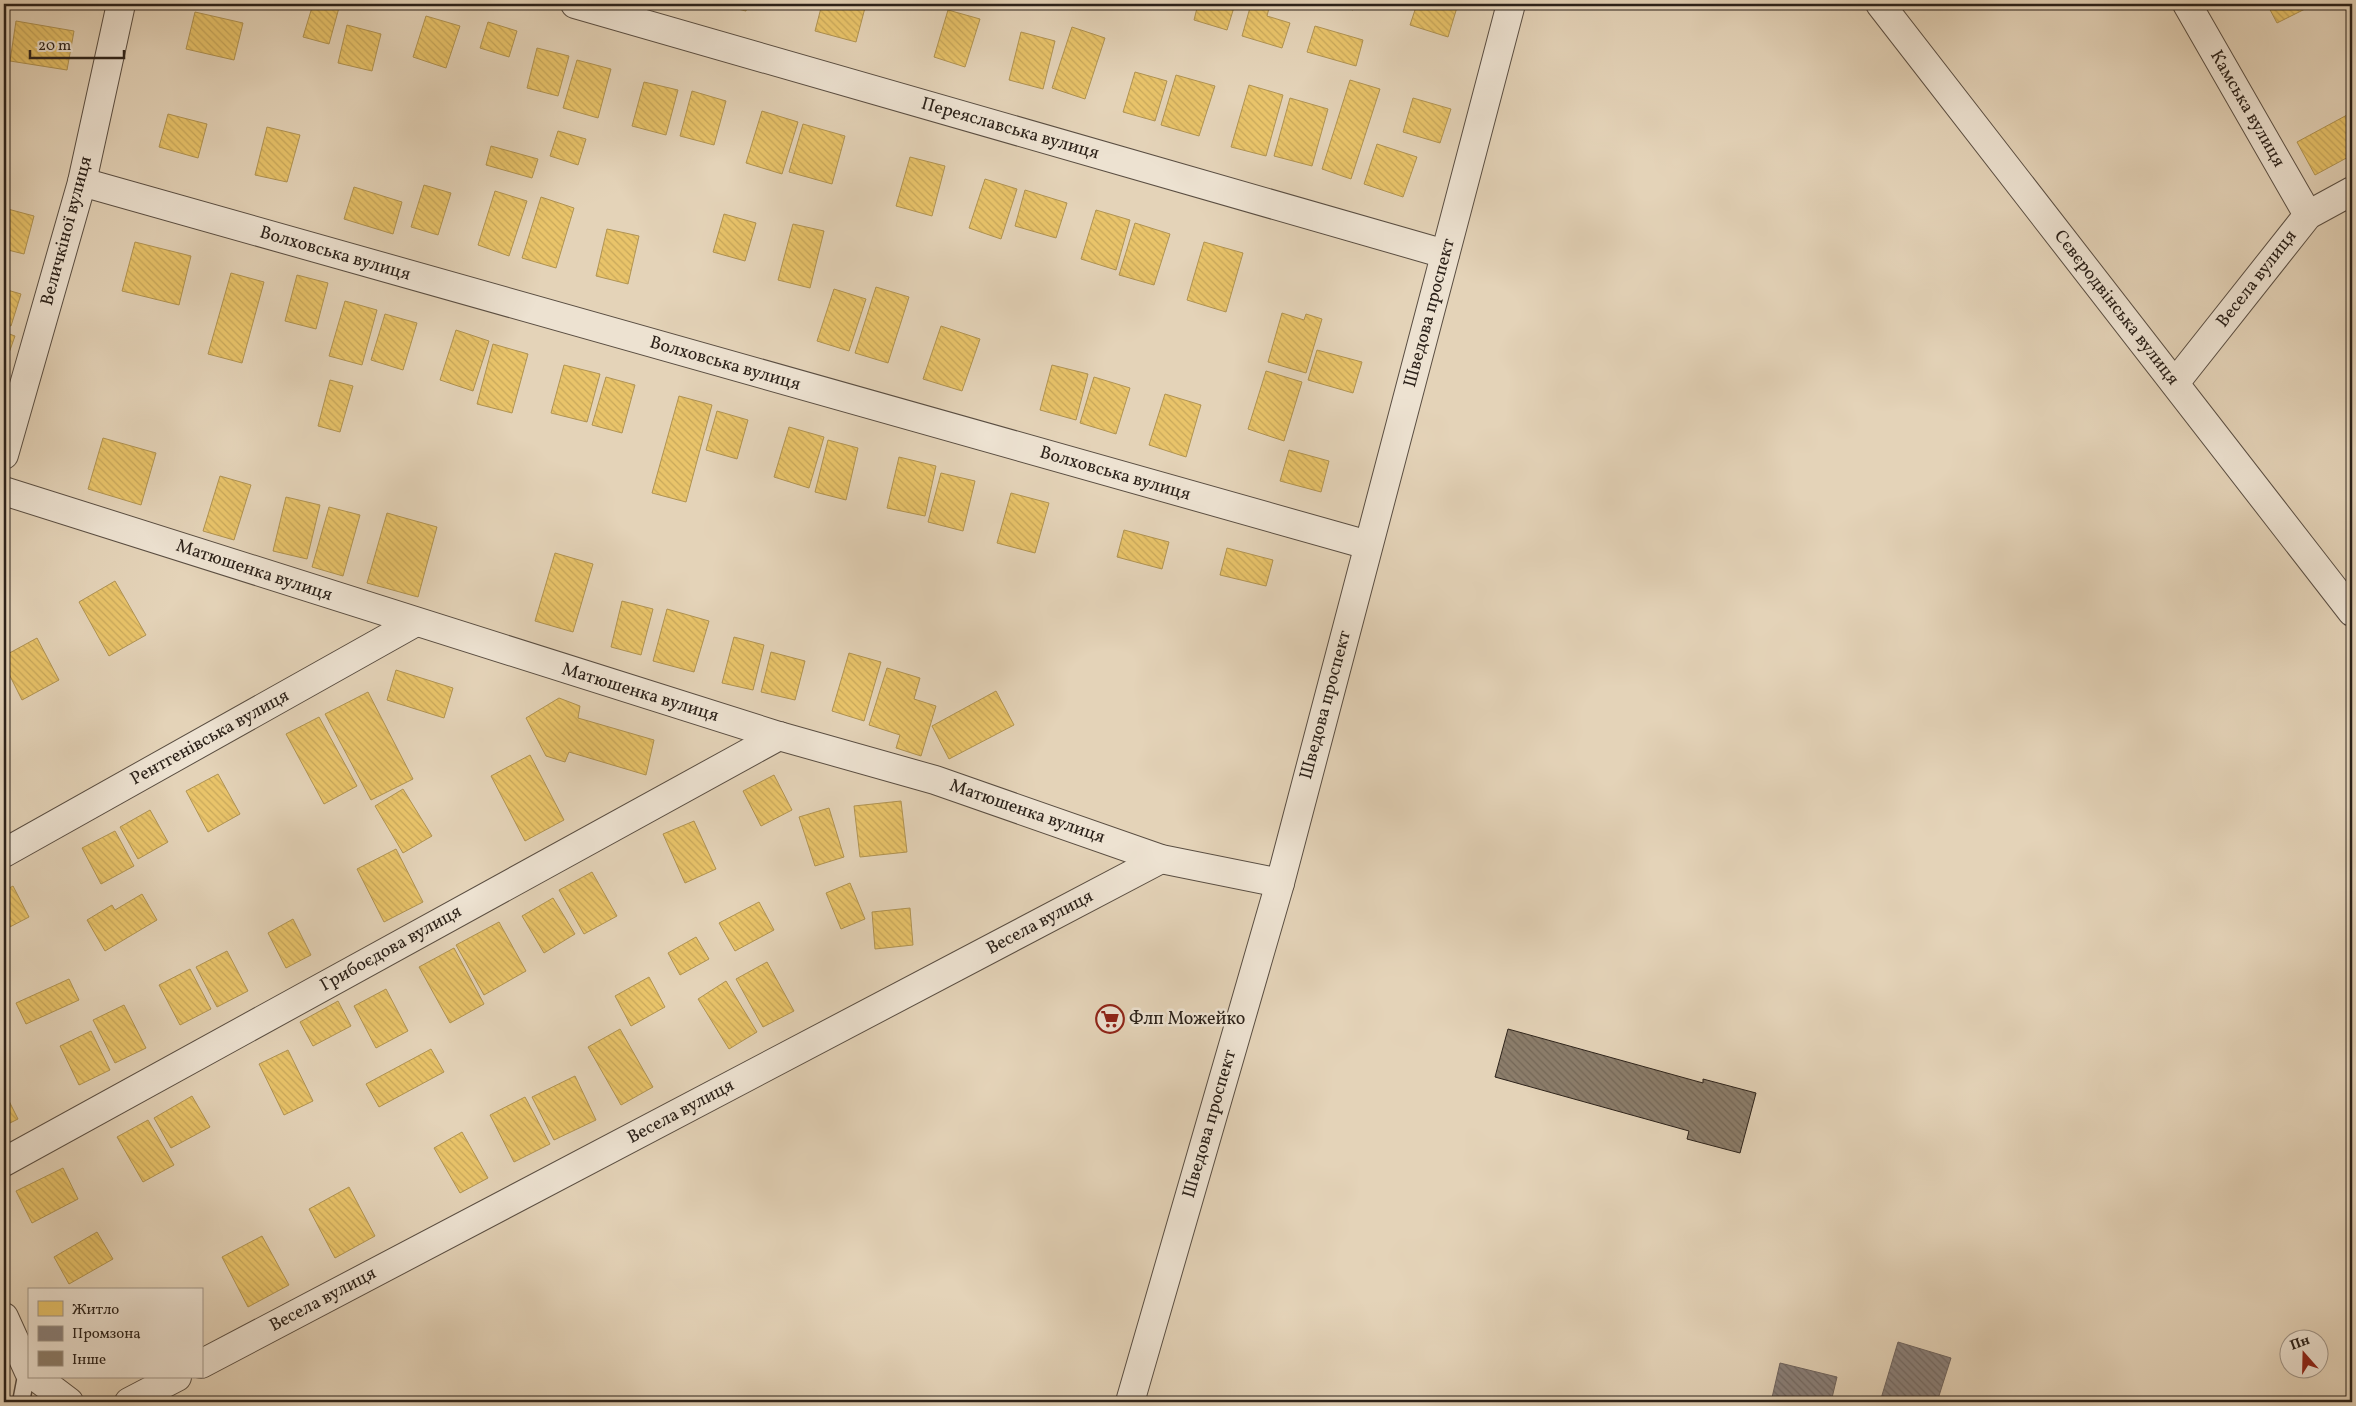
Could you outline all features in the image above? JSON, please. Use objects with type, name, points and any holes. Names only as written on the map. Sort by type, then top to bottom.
[{"type":"street","name":"Величкіної вулиця","points":[[4,455],[82,182],[121,4]]},
{"type":"street","name":"Переяславська вулиця","points":[[575,4],[1445,254]]},
{"type":"street","name":"Шведова проспект","points":[[1130,1402],[1280,883],[1511,4]]},
{"type":"street","name":"Сєвєродвінська вулиця","points":[[1880,4],[2352,612]]},
{"type":"street","name":"Камська вулиця","points":[[2187,4],[2308,215]]},
{"type":"street","name":"Волховська вулиця","points":[[82,182],[1368,545]]},
{"type":"street","name":"Весела вулиця","points":[[2175,384],[2308,215],[2352,191]]},
{"type":"street","name":"Матюшенка вулиця","points":[[4,491],[779,736],[935,780],[1161,859],[1280,883]]},
{"type":"street","name":"Рентгенівська вулиця","points":[[4,853],[416,622]]},
{"type":"street","name":"Грибоєдова вулиця","points":[[4,1162],[779,736]]},
{"type":"street","name":"Весела вулиця","points":[[202,1363],[1161,859]]},
{"type":"street","points":[[4,1317],[28,1369]]},
{"type":"street","points":[[37,1378],[69,1402]]},
{"type":"street","points":[[129,1402],[175,1378]]},
{"type":"lane","points":[[21,1402],[28,1378]]},
{"type":"building: Житло","points":[[313,4],[340,4],[329,44],[303,37]]},
{"type":"building: Житло","points":[[717,4],[748,4],[746,11]]},
{"type":"building: Житло","points":[[822,4],[866,4],[856,42],[815,31]]},
{"type":"building: Житло","points":[[1198,4],[1235,4],[1227,30],[1194,20]]},
{"type":"building: Житло","points":[[1251,4],[1270,4],[1267,16],[1290,23],[1282,48],[1242,36]]},
{"type":"building: Житло","points":[[1333,4],[1355,4],[1353,10]]},
{"type":"building: Житло","points":[[1417,4],[1458,4],[1448,37],[1410,25]]},
{"type":"building: Житло","points":[[2267,4],[2310,4],[2311,6],[2277,23]]},
{"type":"building: Житло","points":[[948,10],[980,19],[965,67],[934,57]]},
{"type":"building: Житло","points":[[195,12],[243,23],[234,60],[186,49]]},
{"type":"building: Житло","points":[[426,16],[460,26],[446,68],[413,57]]},
{"type":"building: Житло","points":[[16,21],[74,31],[67,70],[10,61]]},
{"type":"building: Житло","points":[[488,22],[517,31],[509,57],[480,48]]},
{"type":"building: Житло","points":[[347,25],[381,34],[372,71],[338,63]]},
{"type":"building: Житло","points":[[1315,26],[1363,40],[1356,66],[1307,52]]},
{"type":"building: Житло","points":[[1072,27],[1105,38],[1085,99],[1052,88]]},
{"type":"building: Житло","points":[[1021,32],[1055,41],[1043,89],[1009,80]]},
{"type":"building: Житло","points":[[537,48],[569,56],[558,96],[527,88]]},
{"type":"building: Житло","points":[[577,60],[611,69],[598,118],[563,108]]},
{"type":"building: Житло","points":[[1135,72],[1167,81],[1155,121],[1123,112]]},
{"type":"building: Житло","points":[[1176,75],[1215,86],[1199,136],[1161,125]]},
{"type":"building: Житло","points":[[1350,80],[1380,89],[1351,179],[1322,169]]},
{"type":"building: Житло","points":[[644,82],[678,90],[666,135],[632,126]]},
{"type":"building: Житло","points":[[1249,85],[1283,95],[1266,156],[1231,147]]},
{"type":"building: Житло","points":[[692,91],[726,101],[714,145],[680,136]]},
{"type":"building: Житло","points":[[1290,98],[1328,109],[1312,166],[1274,156]]},
{"type":"building: Житло","points":[[1413,98],[1451,109],[1440,143],[1403,132]]},
{"type":"building: Житло","points":[[762,111],[798,122],[782,174],[746,163]]},
{"type":"building: Житло","points":[[168,114],[207,124],[198,158],[159,147]]},
{"type":"building: Житло","points":[[2347,115],[2352,125],[2352,155],[2315,175],[2297,142]]},
{"type":"building: Житло","points":[[803,124],[845,136],[832,184],[789,172]]},
{"type":"building: Житло","points":[[267,127],[300,135],[287,182],[255,175]]},
{"type":"building: Житло","points":[[558,131],[586,139],[578,165],[550,156]]},
{"type":"building: Житло","points":[[1377,144],[1417,157],[1403,197],[1364,184]]},
{"type":"building: Житло","points":[[491,146],[538,159],[532,178],[486,165]]},
{"type":"building: Житло","points":[[910,157],[945,166],[932,216],[896,206]]},
{"type":"building: Житло","points":[[985,179],[1017,189],[1001,239],[969,228]]},
{"type":"building: Житло","points":[[424,185],[451,193],[438,235],[411,227]]},
{"type":"building: Житло","points":[[354,187],[402,202],[393,234],[344,219]]},
{"type":"building: Житло","points":[[1025,190],[1067,203],[1056,238],[1015,226]]},
{"type":"building: Житло","points":[[495,191],[527,201],[509,256],[478,245]]},
{"type":"building: Житло","points":[[541,197],[574,208],[556,268],[522,258]]},
{"type":"building: Житло","points":[[4,208],[34,216],[24,254],[4,249]]},
{"type":"building: Житло","points":[[1096,210],[1130,220],[1116,270],[1081,259]]},
{"type":"building: Житло","points":[[724,214],[756,223],[745,261],[713,252]]},
{"type":"building: Житло","points":[[1135,223],[1170,234],[1154,285],[1119,275]]},
{"type":"building: Житло","points":[[793,224],[824,231],[810,288],[778,280]]},
{"type":"building: Житло","points":[[607,229],[639,236],[628,284],[596,276]]},
{"type":"building: Житло","points":[[135,242],[191,256],[179,305],[122,291]]},
{"type":"building: Житло","points":[[1204,242],[1243,253],[1226,312],[1187,300]]},
{"type":"building: Житло","points":[[231,273],[264,282],[242,363],[208,354]]},
{"type":"building: Житло","points":[[297,275],[328,283],[316,329],[285,321]]},
{"type":"building: Житло","points":[[876,287],[909,297],[888,363],[855,353]]},
{"type":"building: Житло","points":[[4,289],[21,294],[11,326],[4,324]]},
{"type":"building: Житло","points":[[834,289],[866,299],[849,351],[817,341]]},
{"type":"building: Житло","points":[[345,301],[377,310],[362,365],[329,356]]},
{"type":"building: Житло","points":[[1282,313],[1304,320],[1306,314],[1322,319],[1306,373],[1268,362]]},
{"type":"building: Житло","points":[[385,314],[417,323],[403,370],[371,360]]},
{"type":"building: Житло","points":[[941,326],[980,339],[962,391],[923,379]]},
{"type":"building: Житло","points":[[456,330],[489,341],[473,391],[440,380]]},
{"type":"building: Житло","points":[[4,332],[15,336],[4,367]]},
{"type":"building: Житло","points":[[493,344],[528,354],[512,413],[477,404]]},
{"type":"building: Житло","points":[[1317,350],[1362,362],[1353,393],[1308,380]]},
{"type":"building: Житло","points":[[564,365],[600,374],[587,422],[551,413]]},
{"type":"building: Житло","points":[[1052,365],[1088,374],[1076,420],[1040,410]]},
{"type":"building: Житло","points":[[1266,371],[1302,382],[1284,441],[1248,429]]},
{"type":"building: Житло","points":[[606,377],[635,385],[622,433],[592,425]]},
{"type":"building: Житло","points":[[1094,377],[1130,388],[1116,434],[1080,423]]},
{"type":"building: Житло","points":[[330,380],[353,386],[340,432],[318,426]]},
{"type":"building: Житло","points":[[1165,394],[1201,405],[1186,457],[1149,445]]},
{"type":"building: Житло","points":[[679,396],[712,405],[686,502],[652,493]]},
{"type":"building: Житло","points":[[717,411],[748,420],[737,459],[706,450]]},
{"type":"building: Житло","points":[[789,427],[824,437],[809,488],[774,477]]},
{"type":"building: Житло","points":[[103,438],[156,453],[141,505],[88,489]]},
{"type":"building: Житло","points":[[828,440],[858,448],[846,500],[815,492]]},
{"type":"building: Житло","points":[[1289,450],[1329,461],[1321,492],[1280,481]]},
{"type":"building: Житло","points":[[899,457],[936,466],[925,516],[887,508]]},
{"type":"building: Житло","points":[[941,473],[975,481],[963,531],[928,522]]},
{"type":"building: Житло","points":[[220,476],[251,485],[234,540],[203,531]]},
{"type":"building: Житло","points":[[1011,493],[1049,503],[1035,553],[997,543]]},
{"type":"building: Житло","points":[[286,497],[320,505],[307,559],[273,551]]},
{"type":"building: Житло","points":[[329,507],[360,515],[343,576],[312,567]]},
{"type":"building: Житло","points":[[387,513],[437,527],[418,597],[367,583]]},
{"type":"building: Житло","points":[[1124,530],[1169,542],[1162,569],[1117,557]]},
{"type":"building: Житло","points":[[1227,548],[1273,560],[1266,586],[1220,575]]},
{"type":"building: Житло","points":[[555,553],[593,564],[573,632],[535,621]]},
{"type":"building: Житло","points":[[115,581],[146,635],[109,656],[79,602]]},
{"type":"building: Житло","points":[[622,601],[653,609],[641,655],[611,647]]},
{"type":"building: Житло","points":[[667,609],[709,621],[694,672],[653,661]]},
{"type":"building: Житло","points":[[734,637],[764,645],[753,690],[722,683]]},
{"type":"building: Житло","points":[[37,638],[59,680],[22,700],[4,664],[4,656]]},
{"type":"building: Житло","points":[[771,652],[805,661],[795,700],[761,692]]},
{"type":"building: Житло","points":[[849,653],[881,662],[864,721],[832,711]]},
{"type":"building: Житло","points":[[887,668],[920,678],[914,699],[936,706],[921,756],[896,748],[900,735],[869,725]]},
{"type":"building: Житло","points":[[396,670],[453,688],[444,718],[387,700]]},
{"type":"building: Житло","points":[[996,691],[1014,725],[949,759],[932,726]]},
{"type":"building: Житло","points":[[368,692],[413,779],[371,800],[325,714]]},
{"type":"building: Житло","points":[[559,698],[580,706],[578,718],[654,740],[646,775],[569,752],[565,762],[546,756],[526,718]]},
{"type":"building: Житло","points":[[319,717],[357,786],[324,804],[286,734]]},
{"type":"building: Житло","points":[[530,755],[564,820],[525,841],[491,776]]},
{"type":"building: Житло","points":[[218,774],[240,814],[208,832],[186,791]]},
{"type":"building: Житло","points":[[774,775],[792,810],[761,826],[743,791]]},
{"type":"building: Житло","points":[[403,789],[432,836],[403,853],[375,806]]},
{"type":"building: Житло","points":[[901,801],[907,852],[860,857],[854,806]]},
{"type":"building: Житло","points":[[829,808],[844,857],[815,866],[799,817]]},
{"type":"building: Житло","points":[[150,810],[168,842],[138,859],[120,827]]},
{"type":"building: Житло","points":[[694,821],[716,869],[685,883],[663,834]]},
{"type":"building: Житло","points":[[115,831],[134,866],[101,884],[82,848]]},
{"type":"building: Житло","points":[[396,849],[423,902],[384,922],[357,869]]},
{"type":"building: Житло","points":[[592,872],[617,916],[584,934],[559,890]]},
{"type":"building: Житло","points":[[850,883],[865,919],[841,929],[826,893]]},
{"type":"building: Житло","points":[[13,886],[29,917],[4,930],[4,891]]},
{"type":"building: Житло","points":[[142,894],[157,920],[105,951],[87,920],[112,905],[115,910]]},
{"type":"building: Житло","points":[[553,898],[575,934],[544,953],[522,916]]},
{"type":"building: Житло","points":[[759,902],[774,930],[735,951],[719,923]]},
{"type":"building: Житло","points":[[910,908],[913,945],[875,949],[872,912]]},
{"type":"building: Житло","points":[[293,919],[311,955],[286,968],[268,933]]},
{"type":"building: Житло","points":[[499,922],[526,971],[484,995],[456,945]]},
{"type":"building: Житло","points":[[696,937],[709,959],[680,975],[668,953]]},
{"type":"building: Житло","points":[[454,948],[484,1004],[450,1023],[419,967]]},
{"type":"building: Житло","points":[[227,951],[248,991],[217,1007],[196,967]]},
{"type":"building: Житло","points":[[767,962],[794,1011],[763,1027],[736,979]]},
{"type":"building: Житло","points":[[190,969],[211,1009],[180,1025],[159,985]]},
{"type":"building: Житло","points":[[649,977],[665,1007],[631,1026],[615,996]]},
{"type":"building: Житло","points":[[69,979],[79,1000],[26,1024],[16,1003]]},
{"type":"building: Житло","points":[[726,981],[757,1032],[729,1049],[698,999]]},
{"type":"building: Житло","points":[[386,989],[408,1031],[376,1048],[354,1006]]},
{"type":"building: Житло","points":[[338,1001],[351,1026],[313,1046],[300,1022]]},
{"type":"building: Житло","points":[[124,1005],[146,1048],[115,1063],[93,1020]]},
{"type":"building: Житло","points":[[620,1029],[653,1087],[621,1105],[588,1047]]},
{"type":"building: Житло","points":[[91,1031],[110,1070],[79,1085],[60,1046]]},
{"type":"building: Житло","points":[[431,1049],[444,1072],[379,1107],[366,1084]]},
{"type":"building: Житло","points":[[288,1050],[313,1101],[284,1115],[259,1064]]},
{"type":"building: Житло","points":[[575,1076],[596,1120],[554,1140],[532,1097]]},
{"type":"building: Житло","points":[[4,1091],[18,1119],[4,1126]]},
{"type":"building: Житло","points":[[192,1096],[210,1127],[171,1148],[154,1118]]},
{"type":"building: Житло","points":[[525,1097],[550,1144],[514,1162],[490,1115]]},
{"type":"building: Житло","points":[[148,1120],[174,1165],[143,1182],[117,1137]]},
{"type":"building: Житло","points":[[462,1132],[488,1178],[460,1193],[434,1148]]},
{"type":"building: Житло","points":[[63,1168],[78,1199],[32,1223],[16,1191]]},
{"type":"building: Житло","points":[[349,1187],[375,1236],[335,1258],[309,1209]]},
{"type":"building: Житло","points":[[97,1232],[113,1259],[69,1284],[54,1257]]},
{"type":"building: Житло","points":[[262,1236],[289,1285],[248,1307],[222,1257]]},
{"type":"building: Промзона","points":[[1898,1342],[1951,1358],[1937,1402],[1880,1402]]},
{"type":"building: Промзона","points":[[1780,1363],[1837,1377],[1831,1402],[1771,1402]]},
{"type":"building: Інше","points":[[1508,1029],[1703,1083],[1703,1079],[1756,1093],[1740,1153],[1687,1139],[1689,1131],[1495,1077]]},
{"type":"place","name":"Флп Можейко","points":[[1110,1019]]}]
